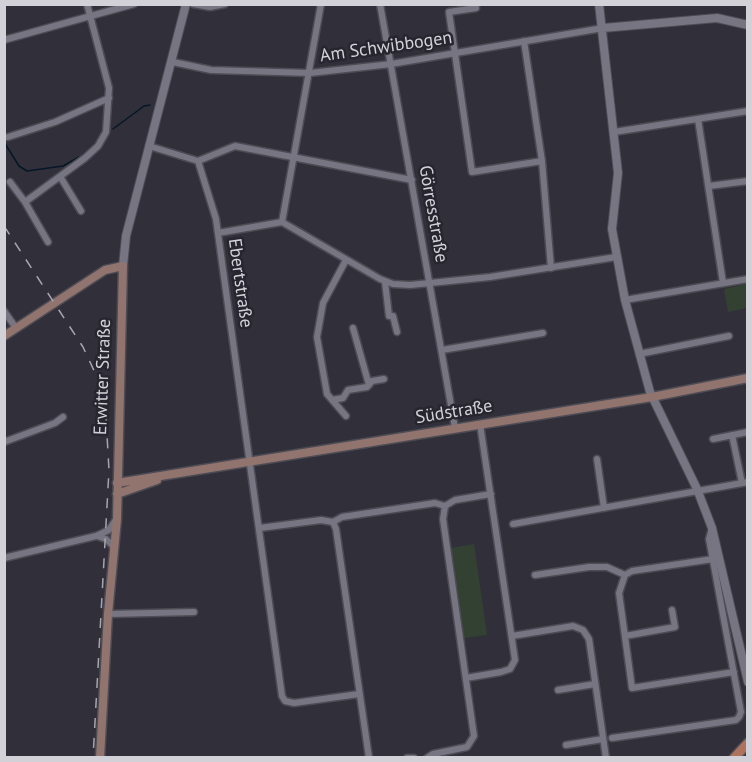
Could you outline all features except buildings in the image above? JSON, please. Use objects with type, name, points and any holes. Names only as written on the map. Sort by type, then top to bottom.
[{"type":"main road","points":[[4,336],[105,270],[123,266]]},
{"type":"main road","name":"Erwitter Straße","points":[[100,758],[108,614],[117,519],[123,266]]},
{"type":"main road","name":"Südstraße","points":[[117,483],[652,397],[747,378]]},
{"type":"main road","name":"Südstraße","points":[[117,494],[166,476]]},
{"type":"main road","points":[[734,758],[747,743]]},
{"type":"street","points":[[25,202],[61,177],[98,146],[106,132],[109,98],[107,79],[87,4]]},
{"type":"street","points":[[4,40],[134,4]]},
{"type":"street","name":"Erwitter Straße","points":[[123,266],[126,236],[173,62],[186,4]]},
{"type":"street","points":[[193,4],[210,7],[225,4]]},
{"type":"street","points":[[282,222],[321,4]]},
{"type":"street","name":"Görresstraße","points":[[380,4],[455,428]]},
{"type":"street","points":[[476,4],[476,8],[449,12],[472,172],[542,162]]},
{"type":"street","points":[[599,4],[618,173],[612,229],[625,300],[652,397],[698,489],[712,528],[747,682]]},
{"type":"street","points":[[603,28],[717,18],[747,25]]},
{"type":"street","name":"Am Schwibbogen","points":[[173,62],[211,70],[310,73],[391,64],[603,28]]},
{"type":"street","points":[[524,41],[542,162],[551,268]]},
{"type":"street","points":[[8,137],[55,122],[109,98]]},
{"type":"street","points":[[614,132],[747,111]]},
{"type":"street","points":[[698,119],[723,283]]},
{"type":"street","points":[[149,146],[198,161],[235,146],[412,180]]},
{"type":"street","name":"Ebertstraße","points":[[198,161],[218,233],[282,696],[285,701],[294,703],[359,694]]},
{"type":"street","points":[[61,177],[81,211]]},
{"type":"street","points":[[709,186],[747,181]]},
{"type":"street","points":[[10,182],[25,202],[48,242]]},
{"type":"street","points":[[218,233],[282,222],[385,282],[410,285],[551,268],[616,257]]},
{"type":"street","points":[[346,260],[322,303],[317,338],[325,386],[332,400],[346,416]]},
{"type":"street","points":[[625,300],[747,279]]},
{"type":"street","points":[[385,282],[389,316],[393,316],[397,332]]},
{"type":"street","points":[[4,311],[16,328]]},
{"type":"street","points":[[353,328],[369,385]]},
{"type":"street","points":[[442,350],[543,333]]},
{"type":"street","points":[[639,354],[729,336]]},
{"type":"street","points":[[332,400],[344,398],[348,390],[384,379]]},
{"type":"street","points":[[4,442],[55,423],[63,417]]},
{"type":"street","points":[[466,678],[510,669],[515,660],[480,424]]},
{"type":"street","points":[[713,439],[747,432]]},
{"type":"street","points":[[513,524],[698,489],[746,484],[732,435]]},
{"type":"street","points":[[597,459],[604,508]]},
{"type":"street","points":[[260,528],[321,520],[333,522],[342,517],[435,503],[445,506],[455,500],[491,494]]},
{"type":"street","points":[[427,758],[433,754],[461,750],[471,743],[474,736],[443,519],[445,506]]},
{"type":"street","points":[[4,558],[96,536],[109,530],[117,519]]},
{"type":"street","points":[[333,522],[336,529],[369,758]]},
{"type":"street","points":[[612,738],[736,720],[741,712],[713,559],[710,539],[712,528]]},
{"type":"street","points":[[96,536],[106,539],[114,547]]},
{"type":"street","points":[[713,559],[632,571],[625,575],[619,593],[632,688],[734,672]]},
{"type":"street","points":[[535,575],[590,567],[607,567],[625,575]]},
{"type":"street","points":[[625,636],[675,627],[672,610]]},
{"type":"street","points":[[108,614],[194,612]]},
{"type":"street","points":[[512,636],[573,626],[583,630],[589,639],[606,758]]},
{"type":"street","points":[[558,690],[595,684]]},
{"type":"street","points":[[566,745],[603,739]]},
{"type":"street","points":[[407,758],[414,758]]},
{"type":"green space","points":[[747,284],[747,308],[728,312],[724,289]]},
{"type":"green space","points":[[474,544],[487,635],[464,638],[451,548]]},
{"type":"waterway","points":[[113,129],[144,106],[150,105]]},
{"type":"waterway","points":[[4,142],[19,166],[27,171],[63,166],[79,157]]},
{"type":"railway","points":[[4,226],[83,347],[97,377],[106,418],[109,470],[93,758]]}]
